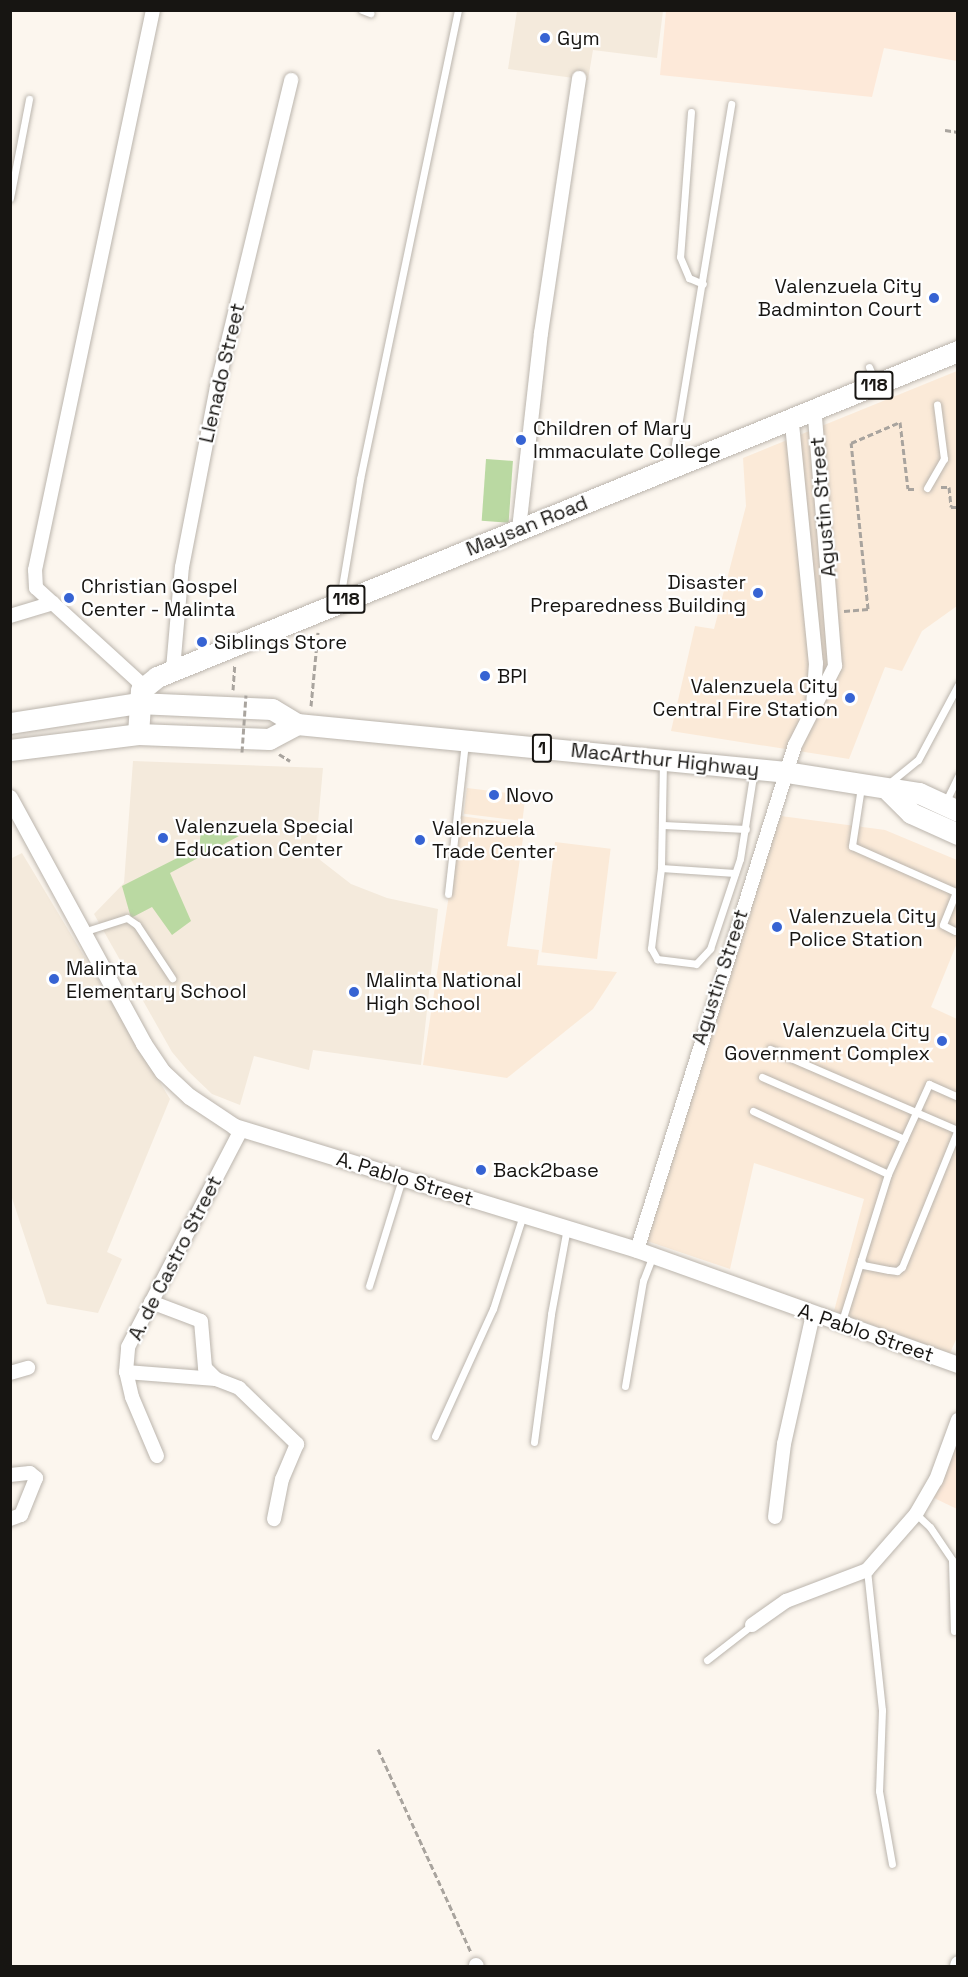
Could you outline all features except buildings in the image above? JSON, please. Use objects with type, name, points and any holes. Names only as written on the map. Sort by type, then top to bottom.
[{"type":"main road","name":"Maysan Road","points":[[139,696],[173,669],[671,467],[814,412],[873,376],[957,351]]},
{"type":"main road","name":"MacArthur Highway","points":[[10,723],[139,696],[272,709],[302,725],[786,772],[887,791],[919,793],[951,808]]},
{"type":"main road","points":[[138,734],[139,696]]},
{"type":"main road","points":[[10,750],[138,734],[269,739],[302,725]]},
{"type":"main road","points":[[887,791],[911,813],[957,834]]},
{"type":"street","points":[[139,696],[138,681],[36,588],[34,570],[153,10]]},
{"type":"street","points":[[519,529],[542,333],[579,78]]},
{"type":"street","name":"Llenado Street","points":[[173,669],[182,567],[214,398],[291,80]]},
{"type":"street","name":"Agustin Street","points":[[645,1252],[786,772],[813,707],[829,685],[835,666],[833,612],[814,412]]},
{"type":"street","name":"Agustin Street","points":[[792,421],[816,663],[813,707]]},
{"type":"street","points":[[10,616],[53,603]]},
{"type":"street","name":"A. Pablo Street","points":[[10,798],[163,1072],[190,1097],[241,1131],[645,1252],[957,1365]]},
{"type":"street","name":"A. de Castro Street","points":[[157,1456],[132,1397],[126,1372],[128,1347],[241,1131]]},
{"type":"street","points":[[152,1302],[201,1321],[205,1368],[216,1379]]},
{"type":"street","points":[[775,1517],[784,1444],[813,1314]]},
{"type":"street","points":[[10,1373],[28,1368]]},
{"type":"street","points":[[126,1372],[216,1379],[239,1388],[297,1444],[282,1479],[274,1519]]},
{"type":"street","points":[[752,1625],[786,1601],[867,1570],[916,1514],[936,1480],[957,1420]]},
{"type":"street","points":[[10,1476],[30,1473],[36,1478],[21,1515],[11,1519]]},
{"type":"lane","points":[[362,10],[370,13]]},
{"type":"lane","points":[[339,602],[360,479],[458,10]]},
{"type":"lane","points":[[10,198],[14,155],[30,99]]},
{"type":"lane","points":[[671,467],[731,104]]},
{"type":"lane","points":[[691,112],[680,257],[689,278],[703,284]]},
{"type":"lane","points":[[927,488],[944,459],[937,404]]},
{"type":"lane","points":[[887,791],[918,760],[957,685]]},
{"type":"lane","points":[[448,894],[465,741]]},
{"type":"lane","points":[[663,760],[661,868],[653,954],[657,959],[696,964],[710,949],[735,873],[746,829],[754,769]]},
{"type":"lane","points":[[951,808],[957,776]]},
{"type":"lane","points":[[861,786],[852,846],[956,892],[943,925],[955,931]]},
{"type":"lane","points":[[663,825],[746,829]]},
{"type":"lane","points":[[661,868],[735,873]]},
{"type":"lane","points":[[83,932],[127,918],[137,925],[172,978]]},
{"type":"lane","points":[[770,1049],[957,1130],[902,1267],[897,1271],[889,1270],[863,1264],[861,1260]]},
{"type":"lane","points":[[762,1077],[904,1139]]},
{"type":"lane","points":[[841,1324],[888,1174],[929,1084],[957,1097]]},
{"type":"lane","points":[[753,1111],[888,1174]]},
{"type":"lane","points":[[369,1287],[402,1179]]},
{"type":"lane","points":[[435,1436],[493,1309],[523,1215]]},
{"type":"lane","points":[[534,1442],[567,1228]]},
{"type":"lane","points":[[625,1386],[643,1281],[645,1252]]},
{"type":"lane","points":[[916,1514],[930,1527],[952,1560],[954,1631]]},
{"type":"lane","points":[[867,1570],[882,1710],[879,1791],[892,1864]]},
{"type":"lane","points":[[707,1660],[752,1625]]},
{"type":"path","points":[[945,130],[957,132]]},
{"type":"path","points":[[833,612],[868,609],[851,443],[898,423]]},
{"type":"path","points":[[302,725],[318,630]]},
{"type":"path","points":[[233,691],[235,659]]},
{"type":"path","points":[[242,752],[246,695]]},
{"type":"path","points":[[277,753],[290,761]]},
{"type":"path","points":[[378,1749],[477,1966]]},
{"type":"shaded area","points":[[517,11],[663,11],[657,58],[593,50],[588,80],[508,69]]},
{"type":"shaded area","points":[[666,11],[957,11],[957,61],[884,48],[872,97],[660,75]]},
{"type":"shaded area","points":[[957,371],[957,606],[922,631],[902,671],[885,667],[849,759],[671,731],[695,626],[714,629],[746,506],[743,458]]},
{"type":"shaded area","points":[[133,761],[323,768],[315,856],[351,884],[387,898],[438,909],[421,1065],[313,1050],[309,1070],[254,1056],[240,1105],[212,1094],[188,1071],[172,1052],[94,914],[124,883]]},
{"type":"shaded area","points":[[467,788],[526,795],[522,821],[464,814]]},
{"type":"shaded area","points":[[461,816],[525,825],[507,946],[539,950],[537,965],[617,972],[593,1009],[507,1078],[423,1065]]},
{"type":"shaded area","points":[[781,816],[885,830],[957,860],[957,943],[931,1007],[957,1019],[958,1335],[950,1353],[834,1311],[864,1199],[754,1163],[730,1269],[647,1241],[723,975]]},
{"type":"shaded area","points":[[555,842],[611,849],[597,959],[541,952]]},
{"type":"shaded area","name":"Malinta Elementary School","points":[[22,853],[170,1099],[107,1252],[122,1259],[98,1313],[47,1304],[11,1195],[10,859]]},
{"type":"shaded area","points":[[957,1428],[957,1509],[932,1497]]},
{"type":"green space","points":[[486,459],[513,461],[509,523],[482,521]]},
{"type":"green space","points":[[202,824],[239,836],[170,873],[191,921],[172,935],[152,907],[131,918],[122,886],[199,847]]},
{"type":"place","name":"Gym","points":[[545,38]]},
{"type":"place","name":"Valenzuela City Badminton Court","points":[[934,298]]},
{"type":"place","name":"Children of Mary Immaculate College","points":[[521,440]]},
{"type":"place","name":"Disaster Preparedness Building","points":[[758,593]]},
{"type":"place","name":"Christian Gospel Center - Malinta","points":[[69,598]]},
{"type":"place","name":"Siblings Store","points":[[202,642]]},
{"type":"place","name":"BPI","points":[[485,676]]},
{"type":"place","name":"Valenzuela City Central Fire Station","points":[[850,698]]},
{"type":"place","name":"Novo","points":[[494,795]]},
{"type":"place","name":"Valenzuela Special Education Center","points":[[163,838]]},
{"type":"place","name":"Valenzuela Trade Center","points":[[420,840]]},
{"type":"place","name":"Valenzuela City Police Station","points":[[777,927]]},
{"type":"place","name":"Malinta Elementary School","points":[[54,979]]},
{"type":"place","name":"Malinta National High School","points":[[354,992]]},
{"type":"place","name":"Valenzuela City Government Complex","points":[[942,1041]]},
{"type":"place","name":"Back2base","points":[[481,1170]]}]
